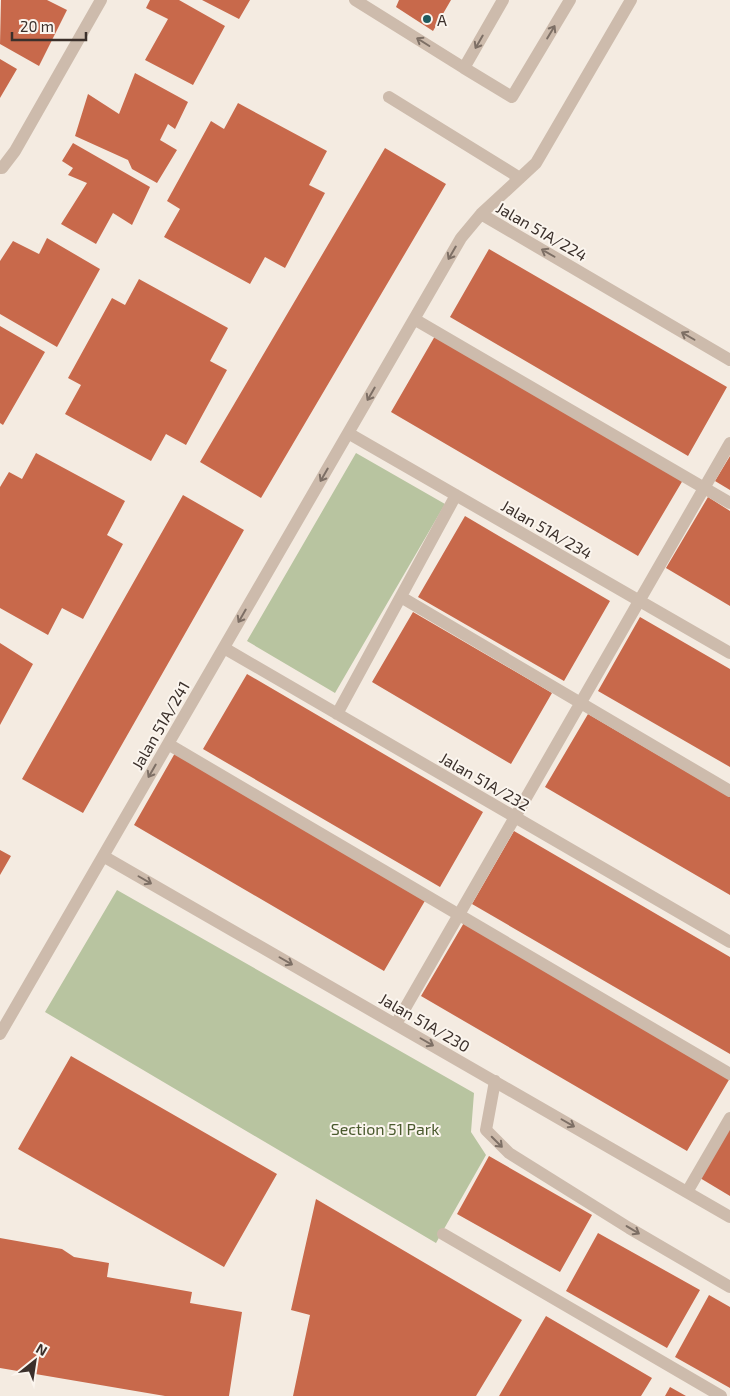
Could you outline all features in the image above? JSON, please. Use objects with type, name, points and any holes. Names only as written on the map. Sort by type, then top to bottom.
[{"type":"street","points":[[0,168],[15,151],[101,0]]},
{"type":"street","points":[[355,0],[512,98],[570,0]]},
{"type":"street","points":[[464,68],[503,0]]},
{"type":"street","points":[[481,214],[536,162],[631,0]]},
{"type":"street","points":[[389,97],[520,178]]},
{"type":"street","name":"Jalan 51A/224","points":[[348,433],[462,238],[481,214],[730,360]]},
{"type":"street","points":[[414,319],[730,503]]},
{"type":"street","name":"Jalan 51A/234","points":[[348,433],[730,653]]},
{"type":"street","name":"Jalan 51A/241","points":[[0,1034],[348,433]]},
{"type":"street","points":[[396,1024],[730,443]]},
{"type":"street","points":[[337,714],[456,495]]},
{"type":"street","points":[[400,597],[730,791]]},
{"type":"street","name":"Jalan 51A/232","points":[[224,648],[730,942]]},
{"type":"street","points":[[168,744],[730,1074]]},
{"type":"street","name":"Jalan 51A/230","points":[[103,856],[730,1217]]},
{"type":"street","points":[[495,1081],[486,1130],[509,1153],[629,1228],[730,1287]]},
{"type":"street","points":[[687,1192],[730,1118]]},
{"type":"street","points":[[443,1234],[721,1396]]},
{"type":"green space","points":[[356,453],[445,504],[335,693],[247,641]]},
{"type":"green space","name":"Section 51 Park","points":[[117,890],[474,1093],[471,1132],[486,1155],[436,1243],[45,1012]]},
{"type":"building","points":[[1,0],[47,0],[67,10],[39,66],[0,44]]},
{"type":"building","points":[[150,0],[179,0],[225,26],[193,85],[145,60],[168,19],[146,8]]},
{"type":"building","points":[[202,0],[250,0],[239,19]]},
{"type":"building","name":"A","points":[[399,0],[451,0],[433,31],[396,7]]},
{"type":"building","points":[[0,59],[17,69],[0,98]]},
{"type":"building","points":[[135,73],[188,102],[175,129],[168,124],[160,140],[177,150],[157,183],[132,169],[128,160],[75,136],[88,94],[119,114]]},
{"type":"building","points":[[238,103],[327,151],[309,185],[325,193],[285,268],[265,257],[250,284],[164,237],[180,209],[167,201],[211,121],[224,129]]},
{"type":"building","points":[[73,143],[150,187],[132,225],[113,213],[96,244],[61,224],[87,183],[68,175],[73,168],[62,161]]},
{"type":"building","points":[[385,148],[446,184],[261,498],[200,462]]},
{"type":"building","points":[[47,238],[100,269],[57,347],[0,314],[0,261],[13,241],[39,254]]},
{"type":"building","points":[[489,249],[727,387],[688,456],[450,317]]},
{"type":"building","points":[[139,279],[228,328],[210,361],[227,370],[186,445],[166,434],[151,461],[65,414],[81,385],[68,378],[112,298],[125,305]]},
{"type":"building","points":[[0,326],[45,352],[3,425],[0,423]]},
{"type":"building","points":[[435,336],[683,480],[638,556],[391,412]]},
{"type":"building","points":[[36,453],[125,501],[107,535],[123,544],[83,619],[62,608],[48,635],[0,608],[0,487],[9,472],[22,479]]},
{"type":"building","points":[[730,456],[730,490],[715,481]]},
{"type":"building","points":[[183,495],[244,530],[83,813],[22,779]]},
{"type":"building","points":[[708,497],[730,511],[730,606],[666,568]]},
{"type":"building","points":[[465,516],[610,601],[564,681],[418,597]]},
{"type":"building","points":[[413,612],[552,693],[511,764],[372,682]]},
{"type":"building","points":[[640,617],[730,669],[730,767],[598,691]]},
{"type":"building","points":[[0,643],[33,664],[0,725]]},
{"type":"building","points":[[247,674],[483,812],[440,887],[203,749]]},
{"type":"building","points":[[588,714],[730,797],[730,895],[545,787]]},
{"type":"building","points":[[175,753],[426,899],[384,971],[134,825]]},
{"type":"building","points":[[514,831],[730,957],[730,1054],[472,904]]},
{"type":"building","points":[[0,850],[11,856],[0,875]]},
{"type":"building","points":[[465,921],[730,1078],[687,1151],[421,996]]},
{"type":"building","points":[[71,1056],[277,1174],[224,1267],[18,1149]]},
{"type":"building","points":[[730,1127],[730,1196],[700,1178]]},
{"type":"building","points":[[489,1156],[592,1215],[560,1272],[457,1214]]},
{"type":"building","points":[[316,1199],[522,1320],[476,1396],[293,1396],[310,1315],[291,1310]]},
{"type":"building","points":[[598,1233],[700,1290],[667,1348],[566,1291]]},
{"type":"building","points":[[0,1238],[62,1249],[74,1257],[109,1263],[107,1277],[192,1292],[190,1303],[242,1312],[229,1396],[165,1396],[0,1368]]},
{"type":"building","points":[[709,1295],[730,1307],[730,1388],[675,1357]]},
{"type":"building","points":[[546,1316],[652,1378],[641,1396],[499,1396]]},
{"type":"building","points":[[670,1387],[686,1396],[665,1396]]},
{"type":"place","name":"A","points":[[427,19]]}]
